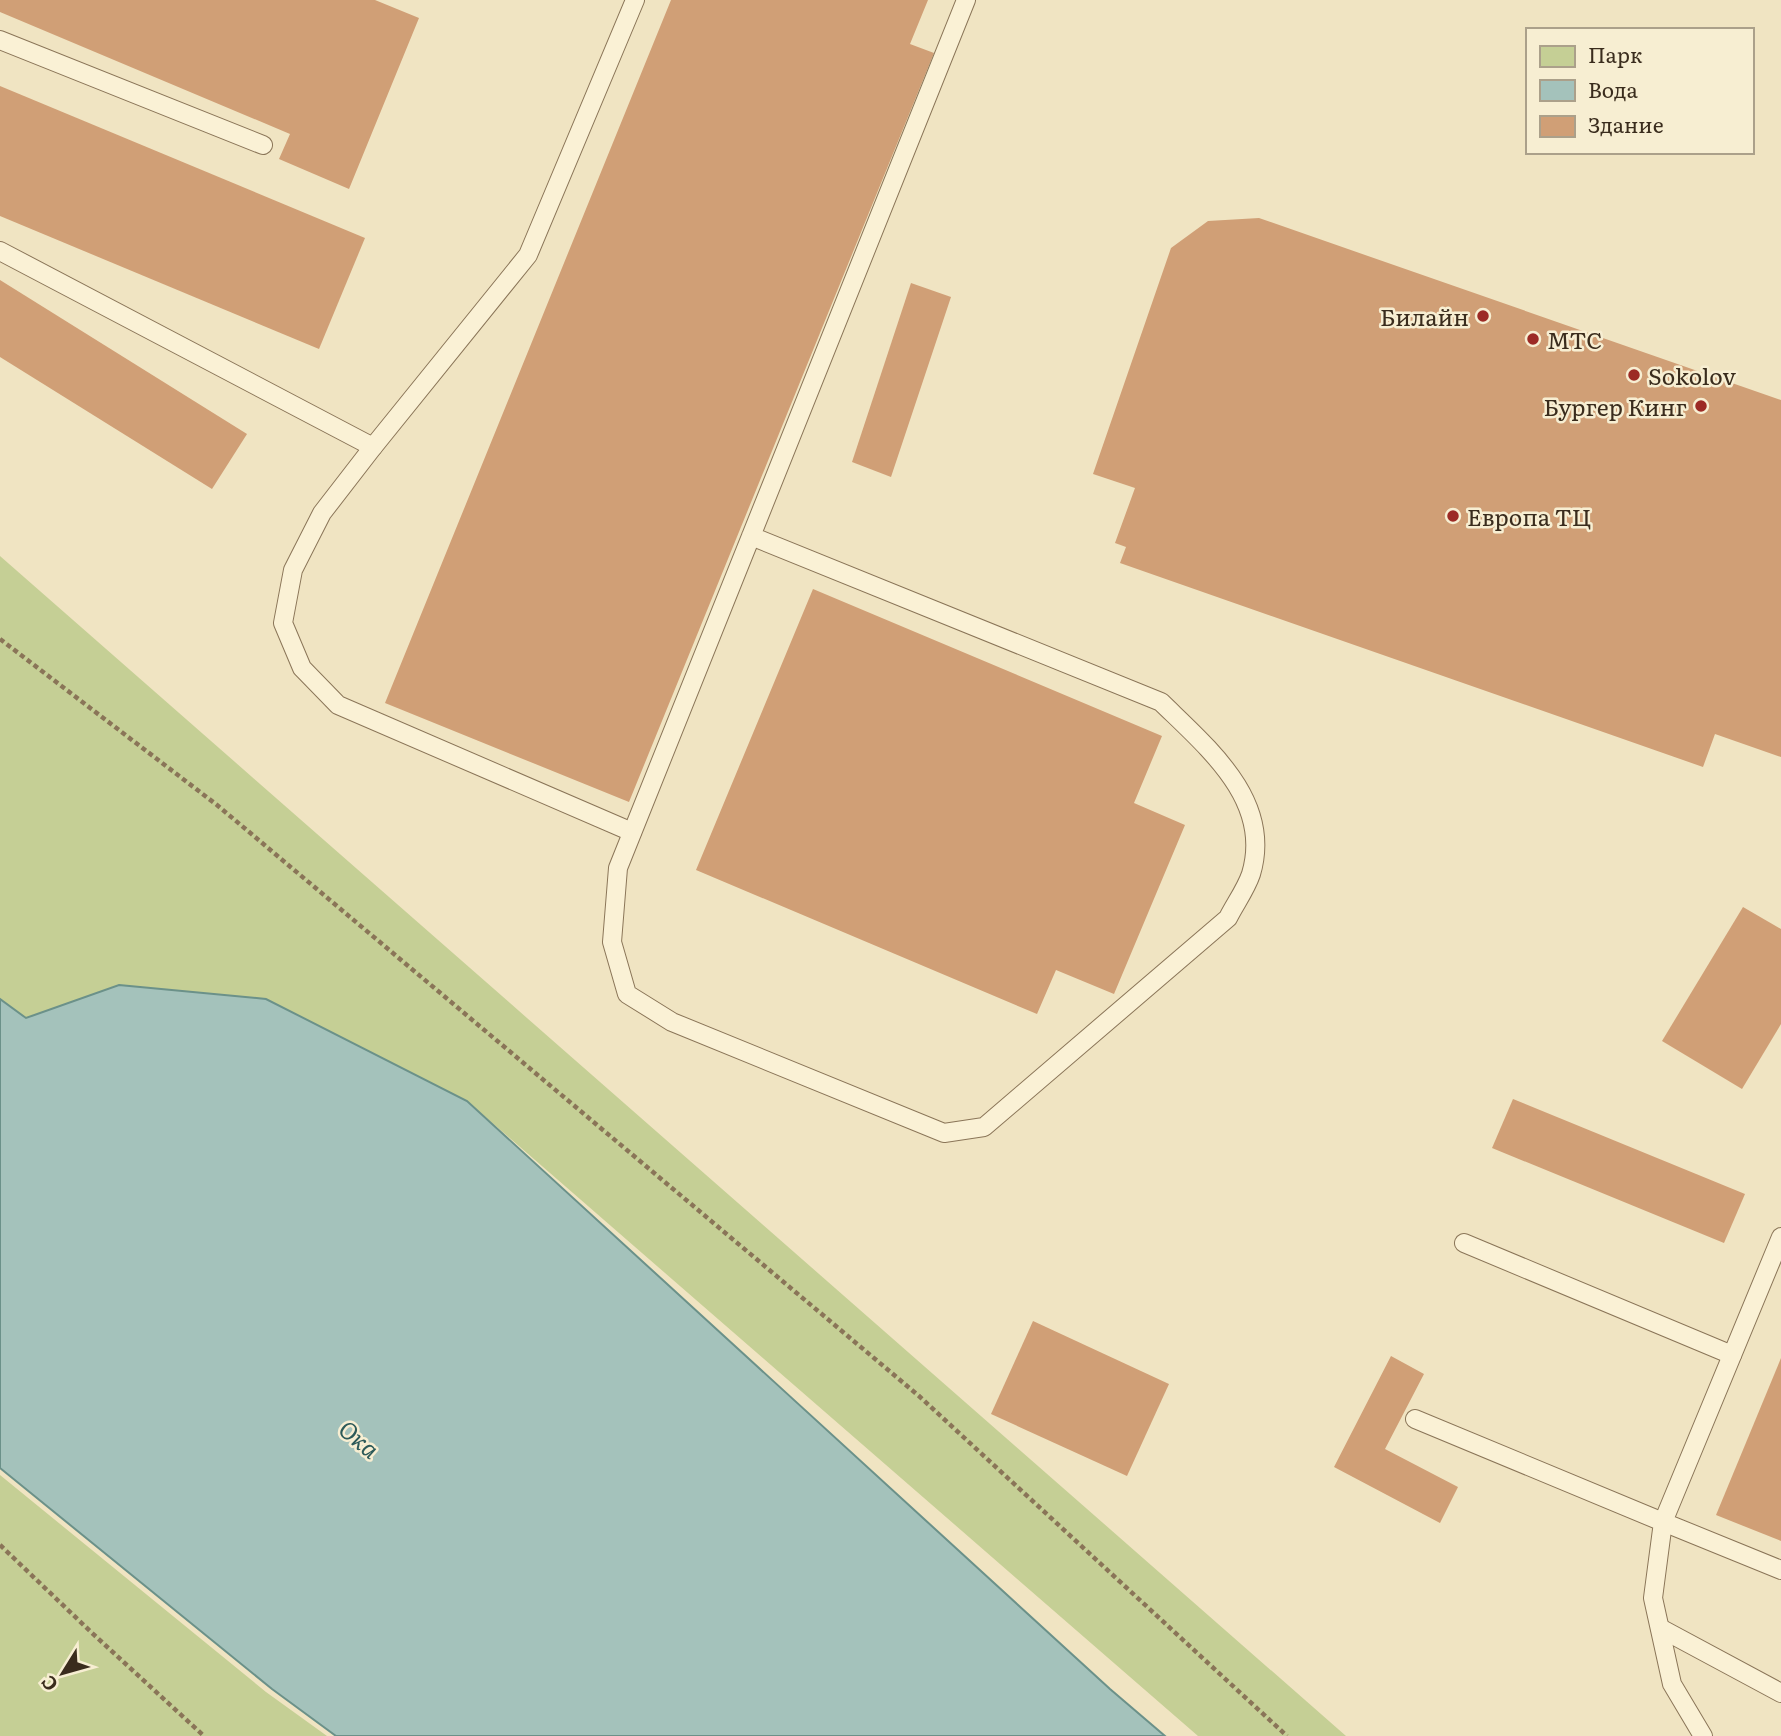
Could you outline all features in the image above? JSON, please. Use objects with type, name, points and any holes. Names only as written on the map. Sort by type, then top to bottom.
[{"type":"lane","points":[[632,832],[338,705],[302,668],[283,623],[293,570],[322,513],[528,255],[635,0]]},
{"type":"lane","points":[[751,536],[1161,702],[1207,748],[1240,788],[1256,830],[1251,874],[1228,918],[984,1127],[944,1133],[672,1022],[627,994],[612,942],[618,868],[965,0]]},
{"type":"lane","points":[[0,40],[263,145]]},
{"type":"lane","points":[[0,251],[373,447]]},
{"type":"lane","points":[[1703,1736],[1671,1684],[1653,1598],[1663,1522],[1781,1237]]},
{"type":"lane","points":[[1464,1243],[1732,1355]]},
{"type":"lane","points":[[1415,1419],[1781,1570]]},
{"type":"lane","points":[[1660,1628],[1781,1693]]},
{"type":"path","points":[[0,639],[217,804],[908,1387],[1287,1736]]},
{"type":"path","points":[[0,1545],[204,1736]]},
{"type":"green space","points":[[0,556],[1346,1736],[1198,1736],[467,1101],[266,999],[119,985],[25,1018],[0,999]]},
{"type":"green space","points":[[0,1475],[266,1692],[327,1736],[0,1736]]},
{"type":"water","name":"Ока","points":[[119,985],[266,999],[467,1101],[1110,1689],[1165,1736],[336,1736],[272,1689],[0,1468],[0,999],[26,1018]]},
{"type":"building","points":[[0,0],[375,0],[419,18],[349,189],[279,159],[290,134],[0,12]]},
{"type":"building","points":[[671,0],[928,0],[910,44],[934,53],[629,802],[385,703]]},
{"type":"building","points":[[0,86],[365,238],[319,349],[0,216]]},
{"type":"building","name":"Европа ТЦ","points":[[1259,218],[1781,400],[1781,757],[1715,734],[1703,767],[1120,563],[1126,547],[1115,543],[1135,488],[1093,474],[1171,248],[1208,221]]},
{"type":"building","points":[[0,280],[247,434],[212,489],[0,357]]},
{"type":"building","points":[[911,283],[951,297],[891,477],[852,462]]},
{"type":"building","points":[[813,589],[1162,736],[1134,803],[1185,825],[1114,994],[1056,970],[1037,1014],[696,870]]},
{"type":"building","points":[[1743,907],[1781,929],[1781,1024],[1742,1089],[1662,1041]]},
{"type":"building","points":[[1513,1099],[1745,1194],[1724,1243],[1492,1148]]},
{"type":"building","points":[[1033,1321],[1169,1384],[1127,1476],[991,1414]]},
{"type":"building","points":[[1391,1356],[1424,1374],[1385,1449],[1458,1487],[1440,1523],[1334,1467]]},
{"type":"building","points":[[1781,1358],[1781,1541],[1716,1515]]},
{"type":"place","name":"Билайн","points":[[1483,316]]},
{"type":"place","name":"МТС","points":[[1533,339]]},
{"type":"place","name":"Sokolov","points":[[1634,375]]},
{"type":"place","name":"Бургер Кинг","points":[[1701,406]]},
{"type":"place","name":"Европа ТЦ","points":[[1453,516]]}]
